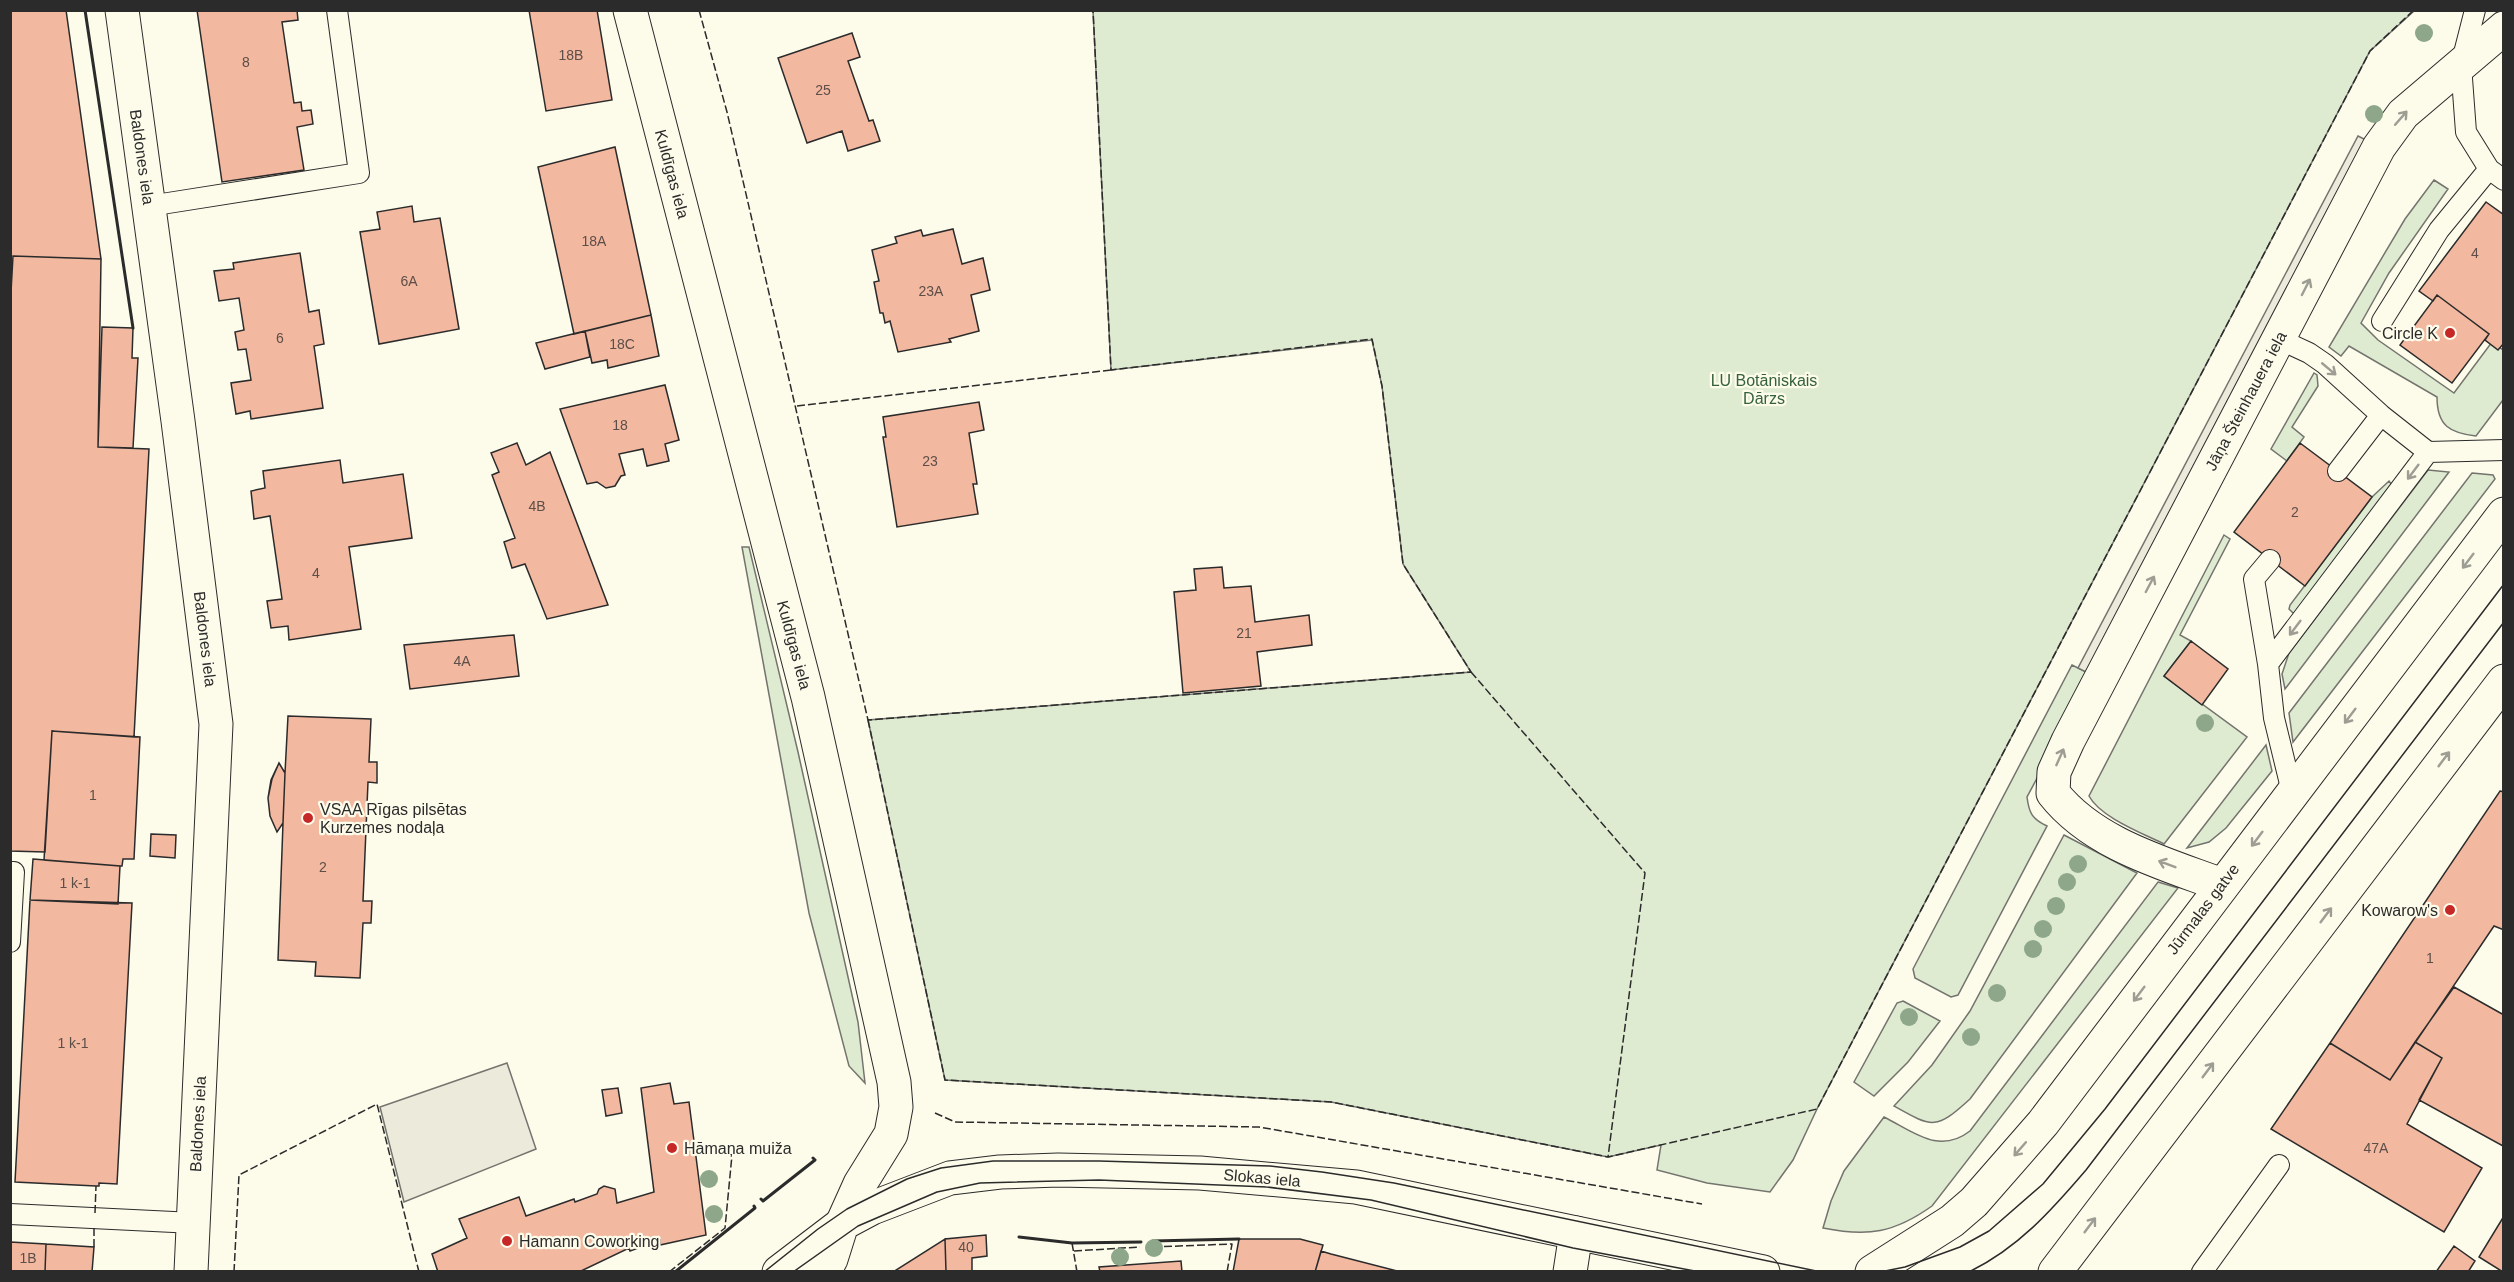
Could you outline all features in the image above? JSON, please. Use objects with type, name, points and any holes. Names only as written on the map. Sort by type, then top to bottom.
[{"type":"street","name":"Baldones iela","points":[[122,10],[216,724],[191,1272]]},
{"type":"street","name":"Kuldīgas iela","points":[[630,10],[808,697],[894,1082],[896,1107],[891,1134],[860,1184],[824,1272]]},
{"type":"street","name":"Jāņa Šteinhauera iela","points":[[2222,885],[2161,862],[2094,831],[2066,810],[2053,793],[2054,772],[2068,741],[2379,147],[2403,114],[2504,28]]},
{"type":"street","name":"Jūrmalas gatve","points":[[1872,1272],[1952,1221],[1974,1202],[2043,1123],[2504,514]]},
{"type":"street","points":[[2055,1272],[2504,681]]},
{"type":"street","name":"Slokas iela","points":[[779,1272],[842,1224],[872,1208],[950,1178],[1000,1172],[1128,1170],[1200,1173],[1356,1187],[1763,1272]]},
{"type":"street","points":[[1570,1272],[1576,1233]]},
{"type":"lane","points":[[148,206],[359,173],[337,10]]},
{"type":"lane","points":[[2382,321],[2439,230],[2496,175],[2466,132],[2461,65],[2475,10]]},
{"type":"lane","points":[[2279,339],[2309,353],[2325,364],[2381,415],[2428,452],[2504,450]]},
{"type":"lane","points":[[2338,471],[2381,415]]},
{"type":"lane","points":[[2268,664],[2428,452]]},
{"type":"lane","points":[[2270,560],[2254,579],[2274,718],[2292,792]]},
{"type":"lane","points":[[10,872],[14,872],[10,942]]},
{"type":"lane","points":[[2202,1272],[2279,1165]]},
{"type":"lane","points":[[10,1214],[194,1223]]},
{"type":"green space","name":"LU Botāniskais Dārzs","points":[[1093,11],[2414,11],[2370,51],[1817,1109],[1793,1160],[1770,1192],[1707,1183],[1657,1170],[1661,1145],[1608,1157],[1331,1102],[945,1080],[868,720],[1471,672],[1403,564],[1382,386],[1372,340],[1111,370]]},
{"type":"green space","points":[[2434,180],[2448,189],[2389,273],[2361,323],[2378,340],[2454,393],[2492,342],[2503,350],[2503,400],[2476,436],[2452,430],[2442,421],[2437,397],[2349,346],[2341,356],[2329,347],[2405,219]]},
{"type":"green space","points":[[2314,373],[2317,375],[2318,386],[2292,427],[2304,437],[2287,461],[2271,449]]},
{"type":"green space","points":[[2428,470],[2449,472],[2285,689],[2282,674],[2289,653]]},
{"type":"green space","points":[[2472,473],[2493,475],[2495,479],[2293,742],[2289,713]]},
{"type":"green space","points":[[2389,481],[2392,485],[2298,612],[2293,613],[2289,609],[2290,605],[2372,497]]},
{"type":"green space","points":[[2224,535],[2230,539],[2180,635],[2191,641],[2164,676],[2247,737],[2164,844],[2112,818],[2094,804],[2089,796]]},
{"type":"green space","points":[[742,547],[749,547],[798,752],[858,1022],[865,1083],[849,1066],[809,913]]},
{"type":"green space","points":[[2072,665],[2092,675],[2027,797],[2032,815],[2047,826],[1958,995],[1951,997],[1915,978],[1913,969]]},
{"type":"green space","points":[[2266,745],[2272,771],[2226,828],[2209,842],[2187,848]]},
{"type":"green space","points":[[2064,835],[2137,873],[1970,1099],[1949,1116],[1934,1122],[1918,1119],[1894,1106],[1932,1065],[1970,1011]]},
{"type":"green space","points":[[2158,882],[2178,888],[1932,1206],[1905,1222],[1880,1230],[1854,1232],[1823,1228],[1831,1201],[1844,1171],[1884,1117],[1927,1139],[1937,1141],[1959,1138],[1970,1131]]},
{"type":"green space","points":[[1903,1001],[1940,1021],[1908,1062],[1874,1096],[1854,1082],[1897,1003]]},
{"type":"shaded area","points":[[2358,136],[2370,142],[2092,675],[2078,668]]},
{"type":"shaded area","points":[[507,1063],[536,1149],[404,1202],[380,1107]]},
{"type":"building","points":[[10,10],[66,10],[101,259],[13,256],[10,310]]},
{"type":"building","points":[[197,10],[297,10],[298,20],[282,22],[294,103],[301,102],[302,111],[311,110],[313,124],[297,127],[304,170],[222,182]]},
{"type":"building","points":[[529,10],[597,10],[612,100],[546,111]]},
{"type":"building","points":[[852,33],[860,57],[848,61],[869,121],[873,120],[880,141],[848,151],[842,131],[807,143],[778,58]]},
{"type":"building","points":[[615,147],[651,315],[574,334],[538,167]]},
{"type":"building","points":[[2486,202],[2504,215],[2504,343],[2498,350],[2485,340],[2489,334],[2437,295],[2433,301],[2419,291]]},
{"type":"building","points":[[412,206],[414,222],[440,218],[459,329],[379,344],[360,232],[380,229],[377,212]]},
{"type":"building","points":[[953,229],[962,264],[983,258],[990,290],[971,295],[979,331],[949,339],[951,342],[898,352],[890,321],[885,323],[883,313],[880,313],[874,282],[879,281],[872,250],[897,243],[895,237],[921,230],[923,236]]},
{"type":"building","points":[[300,253],[309,312],[319,310],[324,344],[314,346],[323,408],[251,419],[250,411],[236,414],[231,383],[251,380],[246,349],[238,350],[235,332],[244,330],[239,298],[219,301],[214,271],[234,269],[233,263]]},
{"type":"building","points":[[13,256],[101,259],[98,447],[149,449],[134,737],[52,731],[45,852],[10,851],[10,310]]},
{"type":"building","points":[[2437,295],[2489,334],[2452,383],[2400,345]]},
{"type":"building","points":[[651,315],[659,356],[608,368],[607,360],[592,363],[585,331]]},
{"type":"building","points":[[102,327],[133,328],[132,358],[138,358],[133,448],[98,447]]},
{"type":"building","points":[[585,331],[590,357],[545,369],[536,343]]},
{"type":"building","points":[[665,385],[679,440],[665,444],[669,461],[647,466],[643,449],[619,454],[625,475],[621,476],[615,486],[606,488],[597,482],[587,484],[560,409]]},
{"type":"building","points":[[979,402],[984,430],[969,433],[977,484],[973,484],[978,514],[897,527],[883,437],[886,437],[883,417]]},
{"type":"building","points":[[517,443],[526,465],[550,452],[608,605],[547,619],[525,564],[512,568],[504,542],[515,538],[492,475],[499,472],[491,453]]},
{"type":"building","points":[[2300,443],[2372,497],[2305,586],[2234,532]]},
{"type":"building","points":[[340,460],[343,483],[403,474],[412,538],[349,547],[361,629],[289,640],[288,626],[271,628],[267,601],[282,599],[270,516],[254,519],[251,491],[265,488],[263,471]]},
{"type":"building","points":[[1222,567],[1224,588],[1251,586],[1255,622],[1309,615],[1312,645],[1257,652],[1261,686],[1183,693],[1174,592],[1196,590],[1194,569]]},
{"type":"building","points":[[514,635],[519,676],[410,689],[404,645]]},
{"type":"building","points":[[2191,641],[2228,669],[2202,705],[2164,676]]},
{"type":"building","points":[[288,716],[371,719],[369,762],[377,762],[377,783],[368,782],[363,901],[372,901],[371,923],[363,923],[360,978],[315,976],[316,962],[278,960],[283,823],[277,832],[270,816],[268,798],[272,779],[279,763],[285,773]]},
{"type":"building","points":[[52,731],[140,737],[134,859],[123,859],[122,866],[44,860]]},
{"type":"building","points":[[279,763],[285,773],[283,823],[277,832],[270,816],[268,798],[271,780]]},
{"type":"building","points":[[2500,791],[2504,792],[2504,930],[2494,926],[2390,1080],[2330,1043]]},
{"type":"building","points":[[151,834],[176,835],[175,858],[150,856]]},
{"type":"building","points":[[33,859],[120,866],[118,904],[30,900]]},
{"type":"building","points":[[30,900],[132,903],[117,1184],[99,1183],[99,1186],[96,1186],[15,1182]]},
{"type":"building","points":[[2454,987],[2504,1015],[2503,1146],[2419,1100],[2442,1058],[2415,1042]]},
{"type":"building","points":[[2415,1042],[2442,1058],[2407,1124],[2482,1168],[2444,1232],[2271,1129],[2330,1043],[2390,1080]]},
{"type":"building","name":"Hāmaņa muiža","points":[[670,1083],[674,1104],[689,1102],[706,1235],[660,1245],[660,1240],[630,1251],[629,1248],[579,1272],[438,1272],[432,1254],[467,1238],[459,1219],[519,1197],[526,1216],[574,1199],[575,1202],[597,1194],[604,1186],[615,1189],[617,1203],[654,1192],[641,1088]]},
{"type":"building","points":[[618,1088],[622,1113],[606,1116],[602,1090]]},
{"type":"building","points":[[2504,1216],[2504,1272],[2503,1272],[2479,1257]]},
{"type":"building","points":[[986,1235],[987,1256],[972,1258],[972,1272],[946,1272],[945,1239]]},
{"type":"building","points":[[945,1239],[946,1272],[893,1272]]},
{"type":"building","points":[[1239,1239],[1300,1239],[1323,1245],[1315,1272],[1233,1272]]},
{"type":"building","points":[[10,1242],[46,1244],[45,1272],[10,1272]]},
{"type":"building","points":[[46,1244],[94,1247],[92,1272],[45,1272]]},
{"type":"building","points":[[2454,1246],[2475,1261],[2468,1272],[2436,1272]]},
{"type":"building","points":[[1321,1251],[1331,1254],[1401,1272],[1315,1272]]},
{"type":"building","points":[[1181,1261],[1182,1272],[1100,1272],[1099,1267]]},
{"type":"tram line","points":[[1880,1272],[1905,1267],[1960,1247],[1989,1231],[2043,1184],[2105,1109],[2504,584]]},
{"type":"tram line","points":[[1969,1272],[2003,1252],[2033,1227],[2086,1170],[2504,622]]},
{"type":"tram line","points":[[764,1272],[847,1209],[907,1179],[941,1168],[993,1161],[1099,1161],[1270,1166],[1322,1172],[1394,1183],[1821,1272]]},
{"type":"tram line","points":[[793,1272],[858,1226],[937,1192],[980,1183],[1099,1180],[1267,1187],[1371,1200],[1573,1248],[1700,1272]]},
{"type":"fence","points":[[699,10],[727,112],[868,720],[1471,672],[1403,564],[1382,386],[1372,339],[1111,370],[1093,10]]},
{"type":"fence","points":[[868,720],[945,1080],[1331,1102],[1608,1157],[1817,1109],[2370,51],[2414,10]]},
{"type":"fence","points":[[797,406],[1111,370]]},
{"type":"fence","points":[[1471,672],[1645,873],[1608,1157]]},
{"type":"fence","points":[[234,1272],[239,1175],[377,1104],[419,1272]]},
{"type":"fence","points":[[935,1113],[955,1122],[1259,1127],[1702,1204]]},
{"type":"fence","points":[[669,1272],[725,1228],[732,1155]]},
{"type":"fence","points":[[95,1213],[96,1186]]},
{"type":"fence","points":[[94,1225],[94,1247]]},
{"type":"fence","points":[[1072,1243],[1077,1272]]},
{"type":"fence","points":[[1153,1247],[1232,1244],[1227,1272]]},
{"type":"fence","points":[[1074,1251],[1140,1247]]},
{"type":"wall","points":[[85,10],[133,328]]},
{"type":"wall","points":[[761,1199],[763,1201],[815,1160],[813,1158]]},
{"type":"wall","points":[[675,1272],[755,1208],[754,1206]]},
{"type":"wall","points":[[1019,1237],[1072,1243],[1141,1242]]},
{"type":"wall","points":[[1153,1241],[1239,1239]]},
{"type":"place","name":"Circle K","points":[[2450,333]]},
{"type":"place","name":"VSAA Rīgas pilsētas Kurzemes nodaļa","points":[[308,818]]},
{"type":"place","name":"Kowarow's","points":[[2450,910]]},
{"type":"place","name":"Hāmaņa muiža","points":[[672,1148]]},
{"type":"place","name":"Hamann Coworking","points":[[507,1241]]}]
